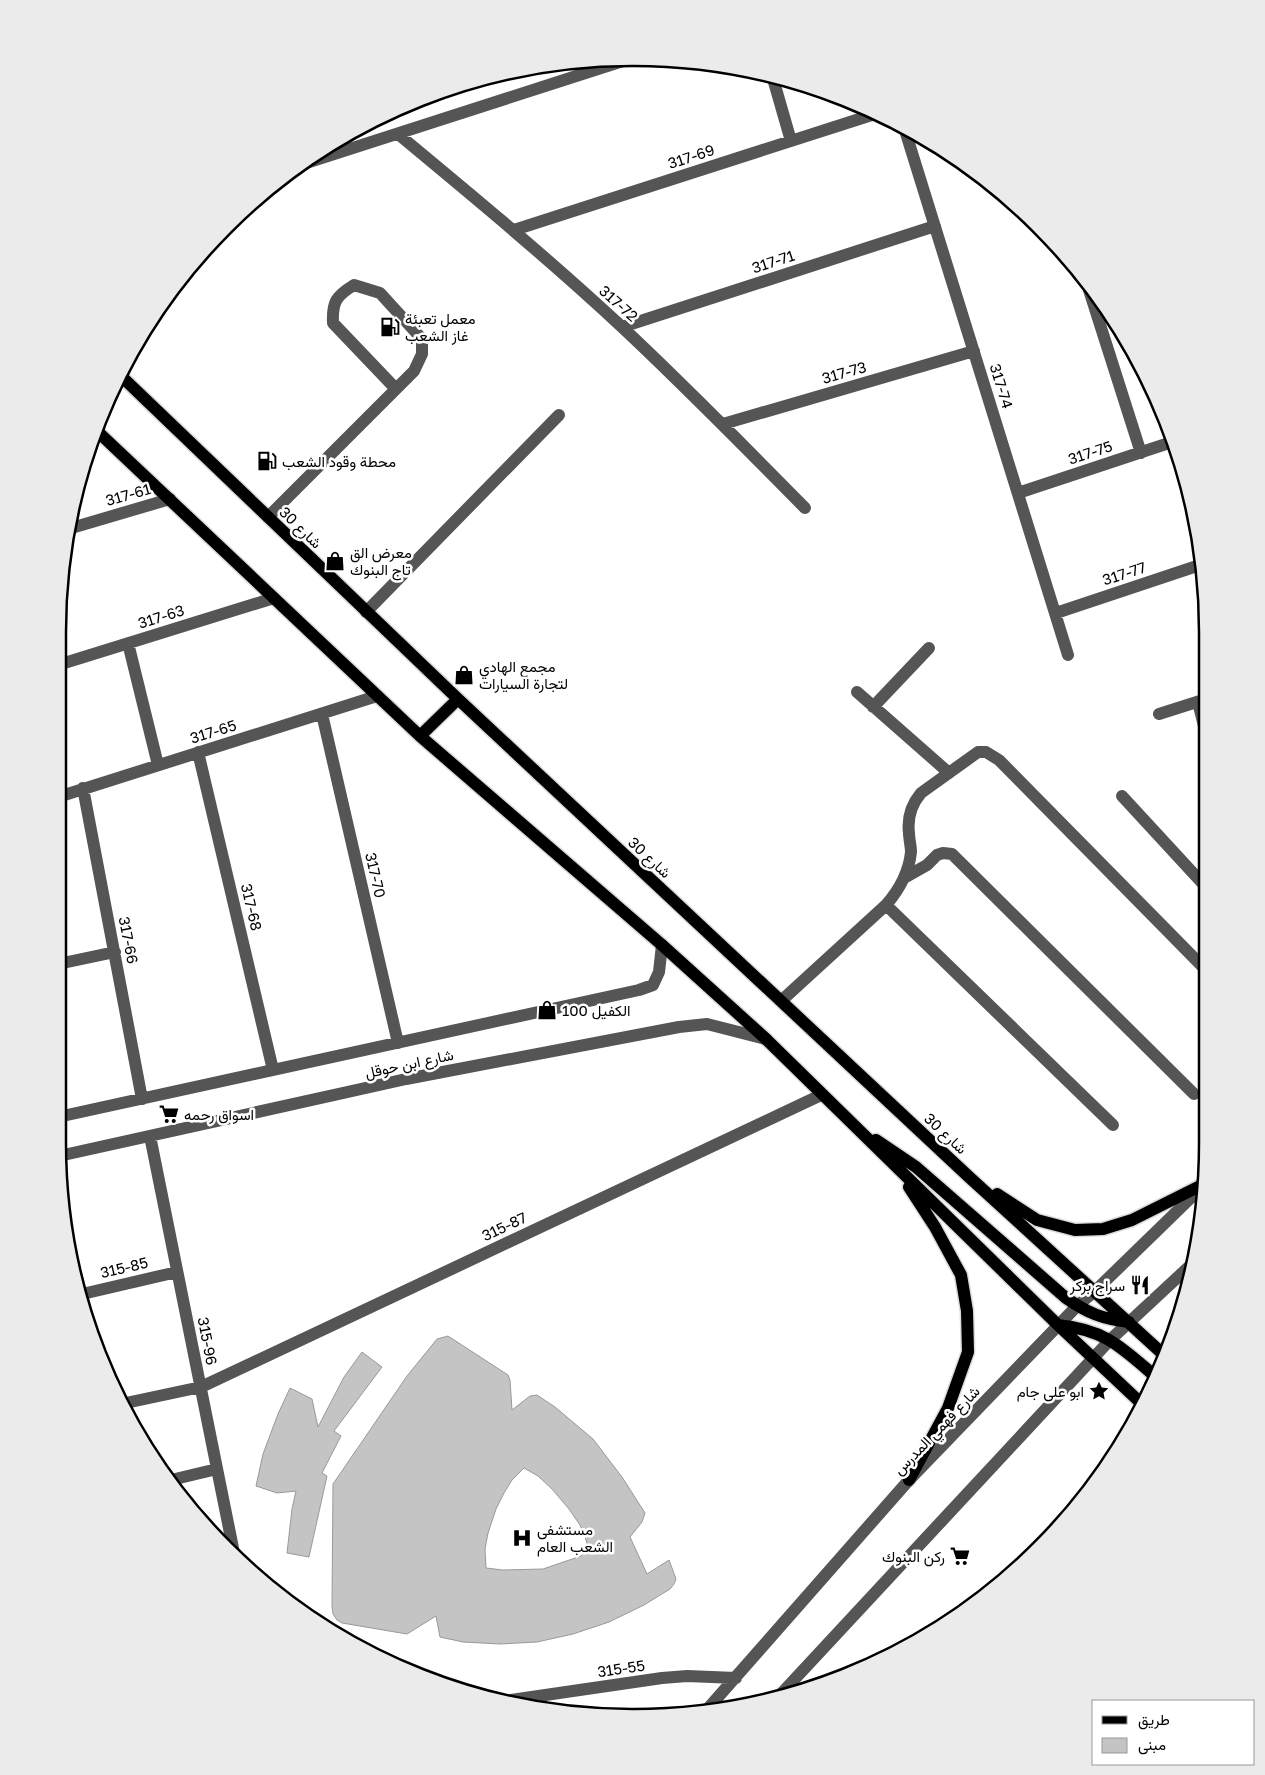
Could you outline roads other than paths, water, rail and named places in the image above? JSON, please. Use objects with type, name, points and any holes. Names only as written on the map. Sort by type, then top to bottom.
[{"type":"main road","name":"شارع 30","points":[[126,381],[458,699],[968,1176],[1159,1351]]},
{"type":"main road","points":[[102,435],[420,736],[662,945],[766,1039],[893,1165],[1137,1399]]},
{"type":"main road","points":[[420,736],[458,699]]},
{"type":"main road","points":[[851,1123],[916,1166],[1058,1292],[1077,1306],[1097,1316],[1129,1322]]},
{"type":"main road","points":[[893,1165],[935,1226],[961,1276],[967,1311],[968,1352],[948,1408],[909,1480]]},
{"type":"main road","points":[[968,1176],[1037,1220],[1075,1230],[1103,1229],[1132,1220],[1197,1188]]},
{"type":"main road","points":[[1058,1325],[1088,1329],[1102,1334],[1123,1348],[1150,1372]]},
{"type":"street","points":[[338,149],[398,134],[598,67]]},
{"type":"street","points":[[775,85],[791,141]]},
{"type":"street","name":"317-69","points":[[514,230],[867,117]]},
{"type":"street","name":"317-72","points":[[398,134],[514,230],[622,327],[723,424],[806,508]]},
{"type":"street","name":"317-74","points":[[907,137],[1068,655]]},
{"type":"street","name":"317-71","points":[[622,327],[935,226]]},
{"type":"street","points":[[268,517],[396,389],[414,371],[422,354],[422,339],[380,293],[354,285],[341,293],[332,307],[333,323],[396,389]]},
{"type":"street","points":[[1094,305],[1141,453]]},
{"type":"street","name":"317-73","points":[[723,424],[974,351]]},
{"type":"street","points":[[366,612],[559,415]]},
{"type":"street","name":"317-75","points":[[1018,493],[1167,444]]},
{"type":"street","name":"317-61","points":[[76,527],[170,499]]},
{"type":"street","name":"317-77","points":[[1056,613],[1195,567]]},
{"type":"street","name":"317-63","points":[[66,662],[274,598]]},
{"type":"street","points":[[128,643],[158,765]]},
{"type":"street","points":[[874,706],[929,648]]},
{"type":"street","points":[[857,692],[949,773]]},
{"type":"street","name":"317-65","points":[[66,794],[378,696]]},
{"type":"street","points":[[1159,714],[1199,701]]},
{"type":"street","name":"317-70","points":[[322,714],[398,1043]]},
{"type":"street","name":"317-68","points":[[198,752],[273,1070]]},
{"type":"street","points":[[781,1001],[896,894],[909,863],[911,850],[908,821],[910,810],[921,792],[978,752],[986,752],[999,760],[1199,963]]},
{"type":"street","name":"317-66","points":[[83,788],[142,1099]]},
{"type":"street","points":[[1122,796],[1199,881]]},
{"type":"street","points":[[904,878],[927,865],[937,855],[947,852],[952,854],[1194,1094]]},
{"type":"street","points":[[886,905],[1113,1125]]},
{"type":"street","name":"شارع ابن حوقل","points":[[66,1115],[639,990],[653,984],[659,972],[662,945]]},
{"type":"street","points":[[66,962],[115,952]]},
{"type":"street","name":"شارع ابن حوقل","points":[[66,1154],[406,1079],[679,1027],[707,1024],[766,1039]]},
{"type":"street","name":"315-87","points":[[130,1402],[201,1387],[822,1095]]},
{"type":"street","name":"315-96","points":[[150,1136],[232,1543]]},
{"type":"street","name":"شارع فهمي المدرس","points":[[713,1703],[909,1480],[1077,1306],[1197,1193]]},
{"type":"street","name":"315-85","points":[[87,1293],[178,1272]]},
{"type":"street","points":[[788,1687],[1093,1357],[1183,1272]]},
{"type":"street","points":[[177,1478],[217,1469]]},
{"type":"street","name":"315-55","points":[[523,1698],[662,1678],[687,1676],[736,1678]]},
{"type":"place","name":"معمل تعبئة غاز الشعب","points":[[390,327]]},
{"type":"place","name":"محطة وقود الشعب","points":[[267,461]]},
{"type":"place","name":"معرض الق تاج البنوك","points":[[335,561]]},
{"type":"place","name":"مجمع الهادي لتجارة السيارات","points":[[464,675]]},
{"type":"place","name":"الكفيل 100","points":[[547,1010]]},
{"type":"place","name":"اسواق رحمه","points":[[169,1114]]},
{"type":"place","name":"سراج بركر","points":[[1140,1285]]},
{"type":"place","name":"ابو علی جام","points":[[1099,1391]]},
{"type":"place","name":"مستشفى الشعب العام","points":[[522,1538]]},
{"type":"place","name":"ركن البنوك","points":[[960,1556]]}]
